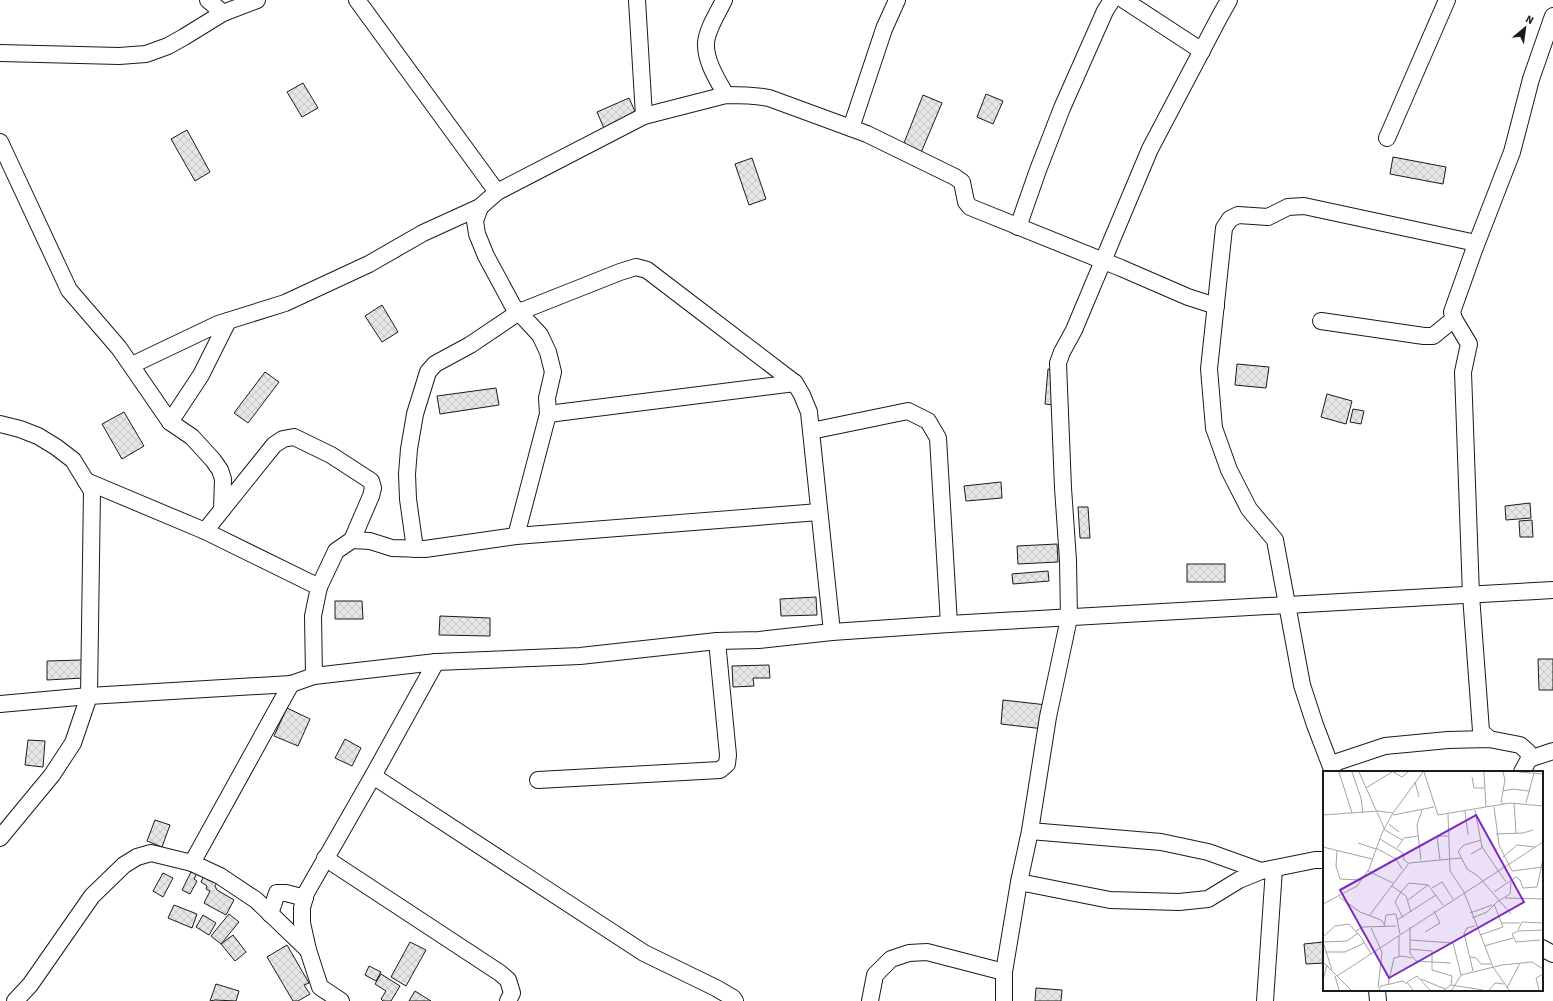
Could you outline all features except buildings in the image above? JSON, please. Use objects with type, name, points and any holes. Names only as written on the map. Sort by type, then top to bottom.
[{"type":"street","points":[[208,0],[223,13]]},
{"type":"street","points":[[0,53],[119,56],[146,54],[168,46],[223,13],[257,0]]},
{"type":"street","points":[[357,0],[497,192]]},
{"type":"street","points":[[637,0],[644,116]]},
{"type":"street","points":[[724,0],[709,32],[706,44],[711,68],[726,96]]},
{"type":"street","points":[[850,128],[884,29],[897,0]]},
{"type":"street","points":[[1018,227],[1062,108],[1105,10],[1112,0]]},
{"type":"street","points":[[1124,0],[1202,51]]},
{"type":"street","points":[[1004,1001],[1004,972],[1019,882],[1030,831],[1048,717],[1069,618],[1068,560],[1063,488],[1058,363],[1103,262],[1150,149],[1229,0]]},
{"type":"street","points":[[1387,138],[1447,0]]},
{"type":"street","points":[[1489,739],[1481,731],[1471,595],[1463,372],[1469,344],[1452,312],[1476,243],[1512,152],[1531,79],[1553,16]]},
{"type":"street","points":[[132,365],[218,324],[285,303],[369,264],[423,233],[480,207],[497,192],[644,116],[726,96],[755,96],[769,98],[868,134],[955,177],[962,182],[966,202],[970,207],[1188,297],[1216,306]]},
{"type":"street","points":[[0,142],[69,290],[119,348],[170,422],[192,437],[220,470],[223,479],[222,510]]},
{"type":"street","points":[[1476,243],[1304,206],[1288,207],[1268,217],[1238,215],[1230,219],[1224,228],[1209,370],[1214,428],[1229,470],[1242,496],[1249,509],[1274,540],[1288,604],[1302,686],[1332,768],[1385,746],[1448,740],[1489,739],[1520,745],[1528,752],[1526,765]]},
{"type":"street","points":[[480,207],[475,221],[477,234],[489,262],[514,306],[540,336],[548,352],[553,372],[547,398],[548,414],[516,536]]},
{"type":"street","points":[[415,549],[408,499],[407,474],[409,449],[415,414],[428,372],[434,364],[470,345],[519,312],[636,267],[647,270],[795,383],[802,395],[809,412],[832,632]]},
{"type":"street","points":[[1321,321],[1433,336],[1454,318]]},
{"type":"street","points":[[170,422],[201,375],[228,321]]},
{"type":"street","points":[[548,414],[795,383]]},
{"type":"street","points":[[811,431],[908,411],[928,421],[938,438],[949,624]]},
{"type":"street","points":[[0,424],[20,429],[38,436],[74,460],[92,491],[89,696],[73,743],[52,775],[0,838]]},
{"type":"street","points":[[205,531],[274,445],[283,440],[294,438],[331,455],[371,481],[373,488],[371,496],[352,540],[336,551],[319,587],[313,616],[314,676]]},
{"type":"street","points":[[86,481],[205,531],[319,587]]},
{"type":"street","points":[[352,540],[370,541],[392,548],[425,549],[516,536],[819,512]]},
{"type":"street","points":[[0,704],[89,696],[291,684],[314,676],[436,662],[580,656],[716,641],[759,640],[832,632],[1288,604],[1553,590]]},
{"type":"street","points":[[538,780],[720,770],[727,764],[728,755],[716,641]]},
{"type":"street","points":[[341,1001],[320,987],[308,950],[302,923],[302,908],[305,898],[325,858],[373,776],[436,662]]},
{"type":"street","points":[[192,863],[291,684]]},
{"type":"street","points":[[1526,765],[1553,751]]},
{"type":"street","points":[[373,776],[644,953],[716,988],[733,998],[735,1001]]},
{"type":"street","points":[[1030,831],[1161,842],[1208,852],[1267,870]]},
{"type":"street","points":[[15,1001],[30,984],[92,896],[124,865],[137,858],[151,854],[192,863],[220,876],[256,900],[308,950]]},
{"type":"street","points":[[325,858],[500,973],[508,980],[512,993],[508,1001]]},
{"type":"street","points":[[1019,882],[1110,900],[1179,902],[1208,899],[1239,880],[1267,870],[1315,860],[1323,860]]},
{"type":"street","points":[[1265,1001],[1267,870]]},
{"type":"street","points":[[270,914],[277,893],[286,893],[305,898]]},
{"type":"street","points":[[1543,949],[1553,954]]},
{"type":"street","points":[[870,1001],[875,974],[891,959],[909,953],[927,952],[1004,972]]},
{"type":"street","points":[[1377,991],[1378,1001]]}]
